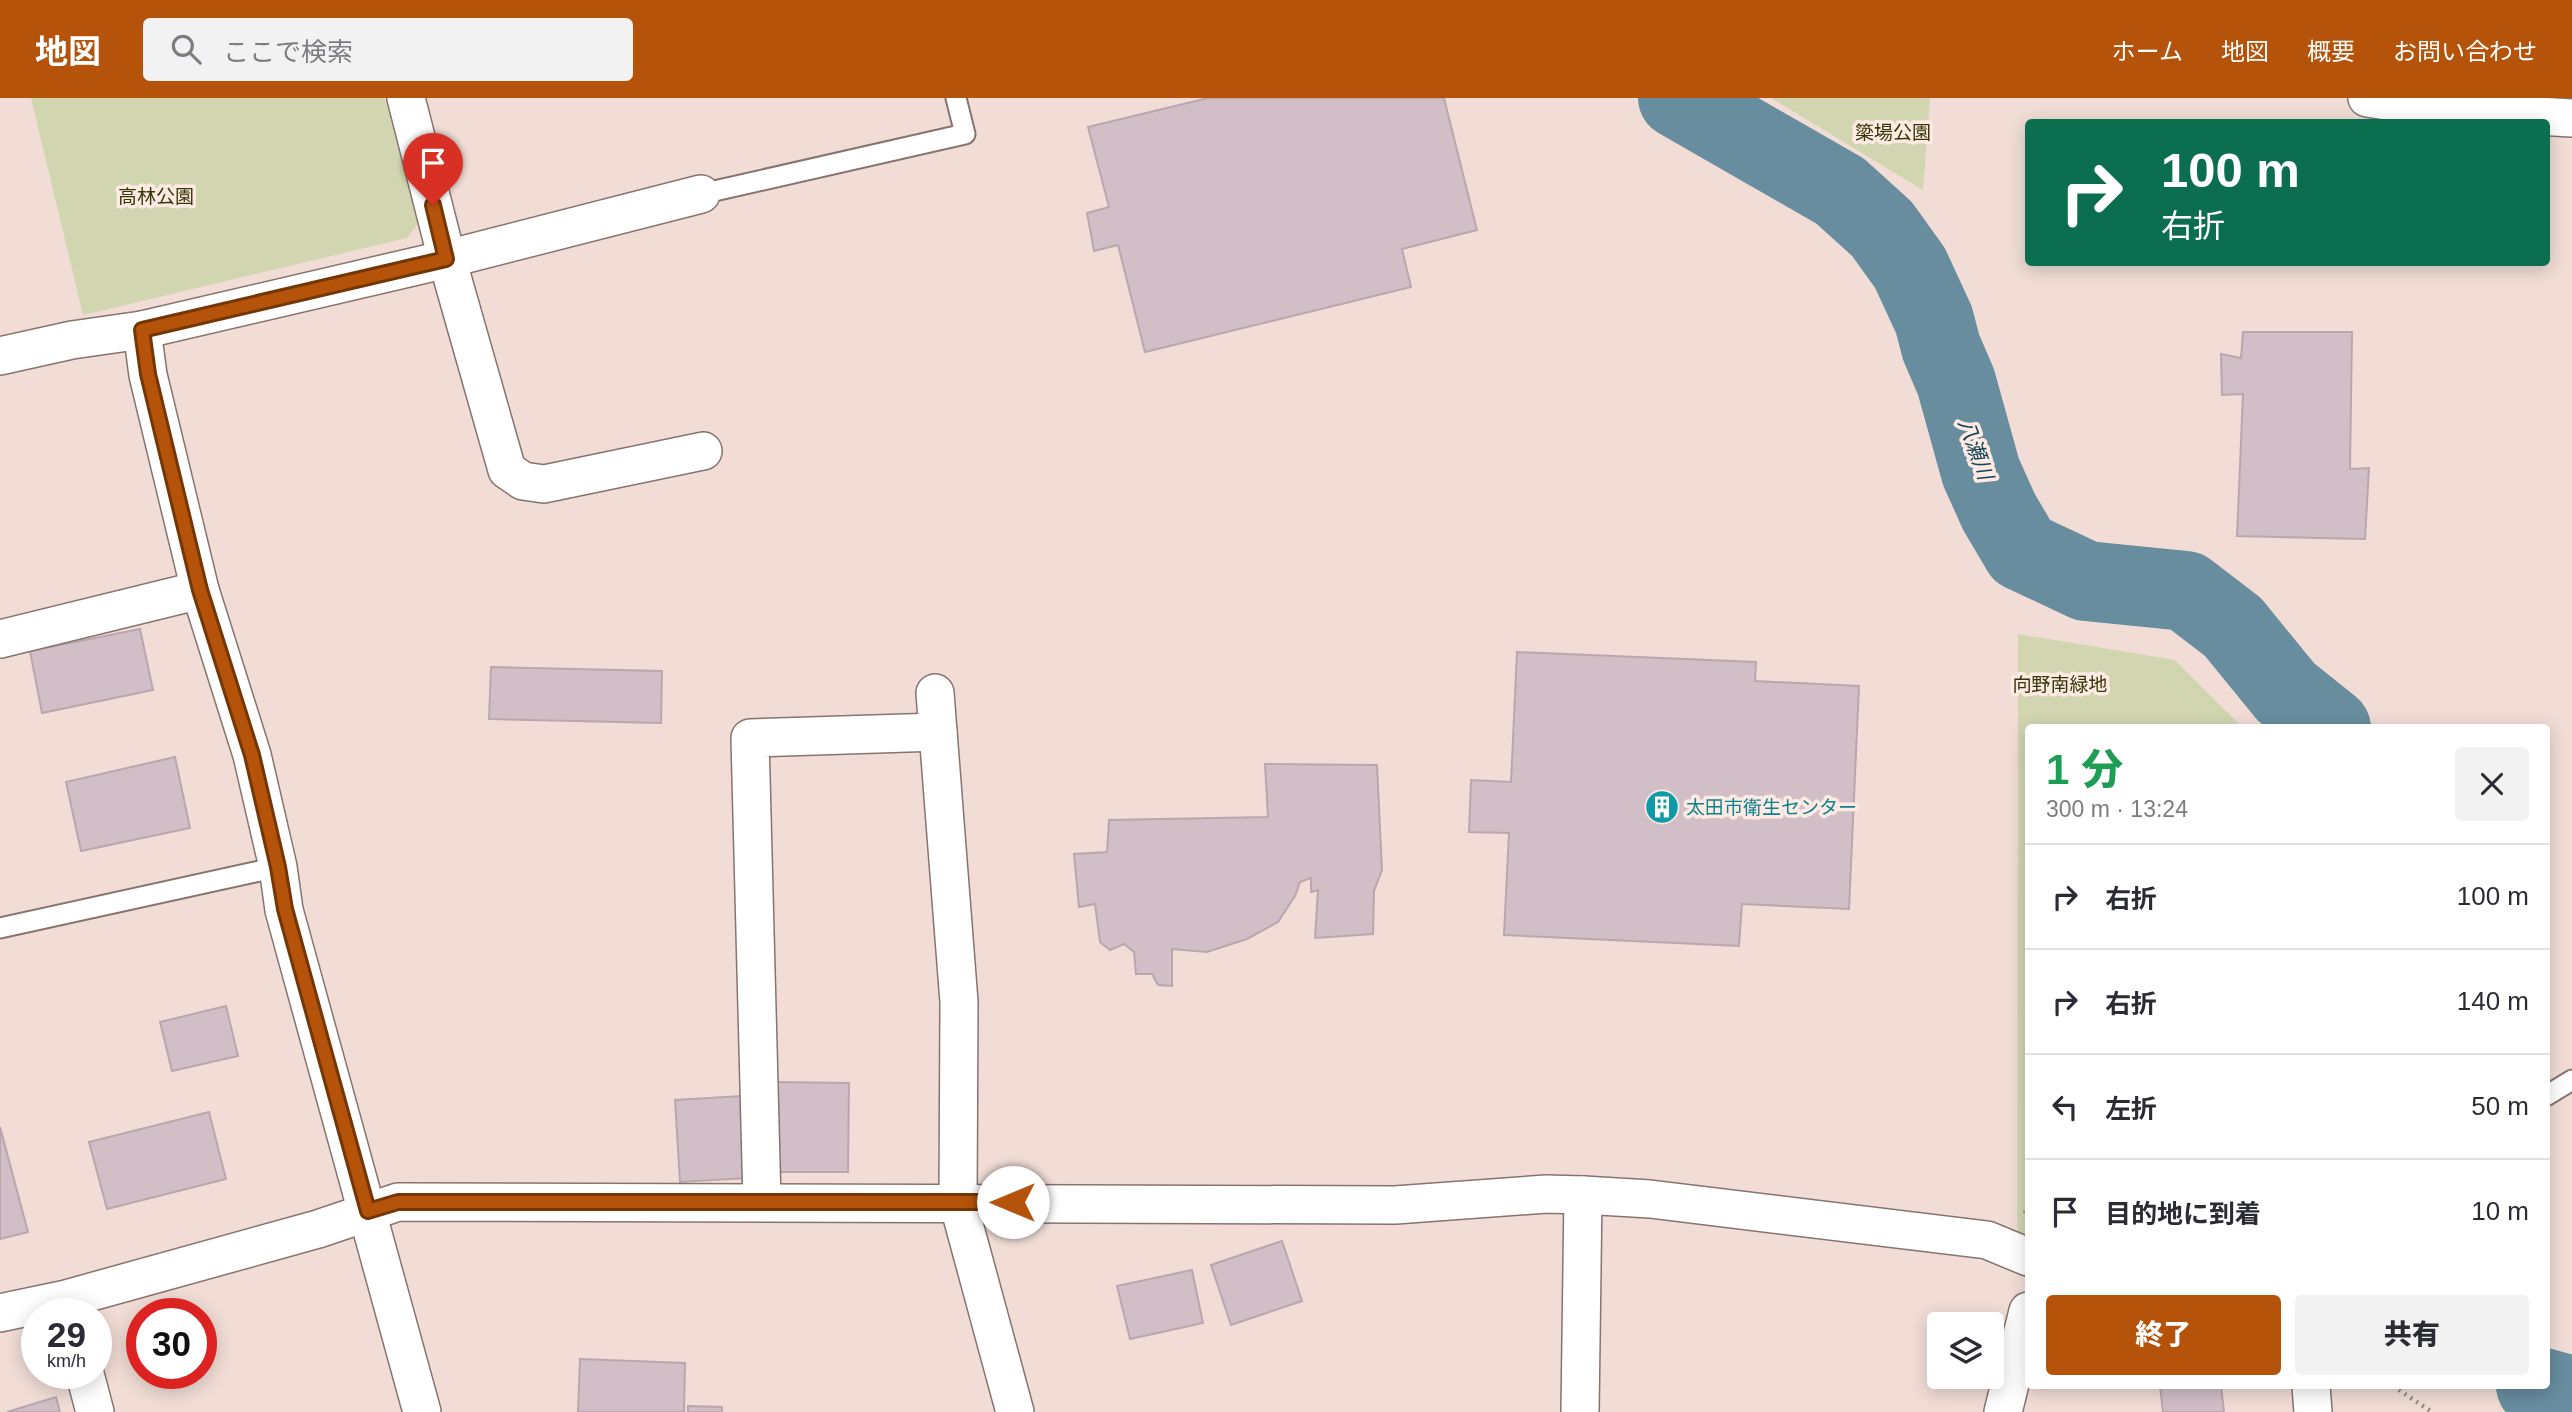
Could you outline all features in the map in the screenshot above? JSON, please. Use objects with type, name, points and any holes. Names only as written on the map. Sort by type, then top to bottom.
[{"type":"street","points":[[406,98],[446,259],[507,470],[523,481],[544,484],[703,451]]},
{"type":"street","points":[[2367,98],[2452,111],[2572,118]]},
{"type":"street","points":[[0,356],[72,340],[142,330],[446,259],[701,194]]},
{"type":"street","points":[[142,330],[148,374],[200,590],[252,755],[285,909],[422,1412]]},
{"type":"street","points":[[0,639],[200,590]]},
{"type":"street","points":[[935,692],[959,1002],[958,1202],[1015,1412]]},
{"type":"street","points":[[762,1202],[750,738],[938,732]]},
{"type":"street","points":[[97,1298],[398,1202],[1395,1205],[1546,1194],[1583,1195],[1650,1199],[1987,1240],[2025,1256]]},
{"type":"street","points":[[1580,1412],[1583,1195]]},
{"type":"street","points":[[0,1313],[21,1311]]},
{"type":"street","points":[[2003,1412],[2025,1323]]},
{"type":"street","points":[[89,1389],[95,1412]]},
{"type":"street","points":[[2311,1389],[2313,1412]]},
{"type":"lane","points":[[701,194],[965,134],[956,98]]},
{"type":"lane","points":[[0,928],[278,867]]},
{"type":"lane","points":[[2550,1094],[2572,1080]]},
{"type":"path","points":[[2398,1389],[2432,1412]]},
{"type":"green space","name":"高林公園","points":[[31,98],[385,98],[418,224],[407,238],[83,315]]},
{"type":"green space","name":"簗場公園","points":[[1771,98],[1930,98],[1923,190]]},
{"type":"green space","name":"向野南緑地","points":[[2018,634],[2175,660],[2239,724],[2025,724],[2025,1238],[2017,1234]]},
{"type":"building","points":[[1208,98],[1444,98],[1477,230],[1402,249],[1411,287],[1145,352],[1118,245],[1094,251],[1087,213],[1109,207],[1088,127]]},
{"type":"building","points":[[2243,332],[2352,332],[2350,469],[2369,468],[2365,539],[2237,536],[2243,394],[2222,395],[2221,354],[2241,358]]},
{"type":"building","points":[[140,629],[153,690],[42,713],[30,651]]},
{"type":"building","name":"太田市衛生センター","points":[[1517,652],[1756,662],[1755,681],[1859,686],[1849,909],[1742,904],[1739,946],[1504,935],[1509,833],[1469,832],[1471,780],[1511,782]]},
{"type":"building","points":[[491,667],[662,671],[661,723],[489,719]]},
{"type":"building","points":[[175,757],[190,828],[81,851],[66,782]]},
{"type":"building","points":[[1265,764],[1377,765],[1382,870],[1374,891],[1373,934],[1315,938],[1318,890],[1311,892],[1311,878],[1300,882],[1295,896],[1278,922],[1247,939],[1207,952],[1172,949],[1172,986],[1158,985],[1152,974],[1136,974],[1134,952],[1124,944],[1110,950],[1100,942],[1095,904],[1079,907],[1074,854],[1107,852],[1109,820],[1268,817]]},
{"type":"building","points":[[226,1006],[238,1056],[172,1071],[160,1022]]},
{"type":"building","points":[[776,1082],[849,1083],[848,1172],[775,1172]]},
{"type":"building","points":[[742,1096],[747,1178],[680,1182],[675,1100]]},
{"type":"building","points":[[209,1112],[226,1179],[107,1209],[89,1142]]},
{"type":"building","points":[[0,1127],[28,1232],[0,1239]]},
{"type":"building","points":[[1282,1241],[1302,1301],[1231,1325],[1211,1265]]},
{"type":"building","points":[[1192,1270],[1203,1323],[1130,1339],[1117,1286]]},
{"type":"building","points":[[580,1359],[685,1363],[684,1412],[578,1412]]},
{"type":"building","points":[[2160,1389],[2221,1389],[2224,1412],[2163,1412]]},
{"type":"building","points":[[56,1397],[60,1412],[7,1412]]},
{"type":"building","points":[[688,1406],[722,1407],[722,1412],[688,1412]]},
{"type":"waterway","name":"八瀬川","points":[[1678,98],[1840,191],[1882,229],[1910,268],[1934,320],[1941,347],[1956,382],[1981,472],[1999,512],[2022,551],[2086,581],[2186,591],[2233,627],[2286,692],[2326,724]]},
{"type":"waterway","name":"八瀬川","points":[[2547,1389],[2572,1396]]},
{"type":"place","name":"太田市衛生センター","points":[[1662,807]]},
{"type":"route","points":[[433,205],[446,259],[142,330],[148,374],[200,590],[252,755],[285,909],[368,1211],[398,1202],[1013,1202]]}]
